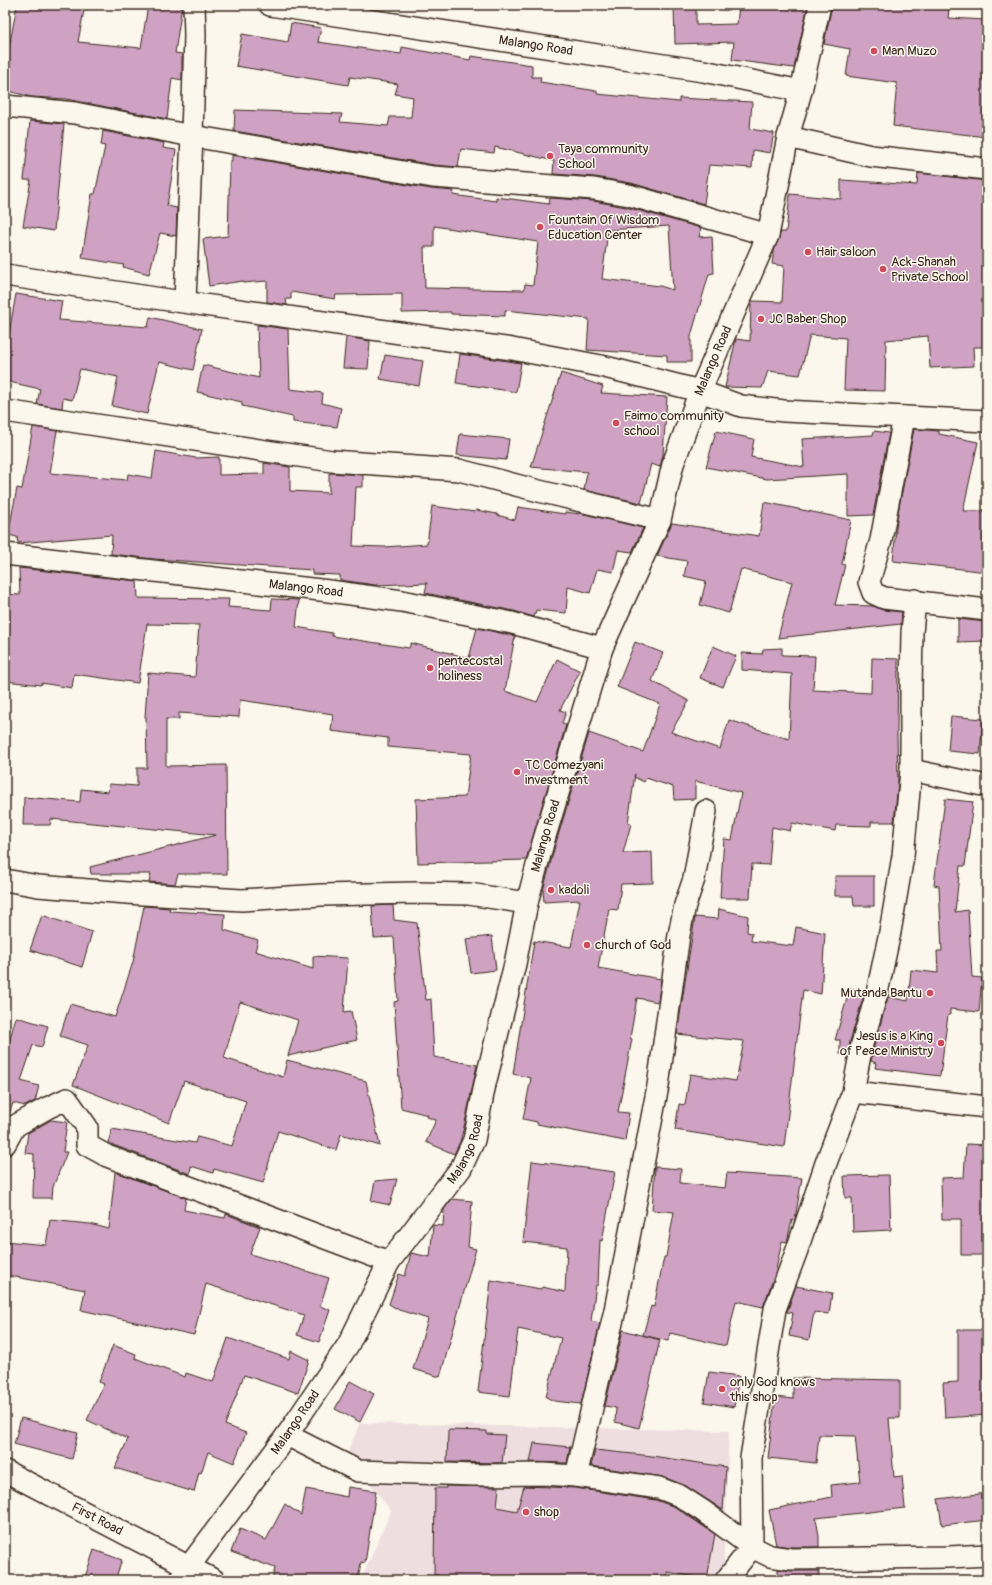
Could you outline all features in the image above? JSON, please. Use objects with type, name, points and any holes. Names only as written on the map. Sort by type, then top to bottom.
[{"type":"street","points":[[185,301],[192,136],[195,35],[194,5]]},
{"type":"street","name":"Malango Road","points":[[270,5],[703,71],[801,91]]},
{"type":"street","name":"Malango Road","points":[[184,1574],[287,1435],[348,1345],[390,1262],[461,1168],[474,1140],[485,1084],[515,964],[527,903],[543,843],[602,648],[660,520],[673,464],[700,391],[768,235],[788,137],[801,91],[820,5]]},
{"type":"street","points":[[5,106],[75,113],[192,136],[433,176],[594,189],[629,195],[768,235]]},
{"type":"street","points":[[788,137],[871,156],[987,169]]},
{"type":"street","points":[[5,274],[155,298],[512,348],[602,366],[700,391],[741,406],[784,411],[987,421]]},
{"type":"street","points":[[5,411],[332,461],[459,470],[660,520]]},
{"type":"street","points":[[904,417],[881,540],[869,582],[873,593],[884,598],[915,600],[987,610]]},
{"type":"street","name":"Malango Road","points":[[5,554],[329,591],[402,601],[512,623],[602,648]]},
{"type":"street","points":[[726,1580],[752,1547],[751,1458],[775,1309],[797,1250],[826,1163],[853,1092],[862,1044],[877,993],[890,932],[903,856],[911,770],[912,634],[915,600]]},
{"type":"street","points":[[911,770],[987,786]]},
{"type":"street","points":[[576,1476],[615,1310],[658,1086],[679,935],[685,905],[694,879],[706,811]]},
{"type":"street","points":[[5,880],[38,886],[242,900],[321,895],[415,893],[469,894],[527,903]]},
{"type":"street","points":[[853,1092],[987,1107]]},
{"type":"street","points":[[5,1144],[15,1126],[47,1108],[67,1099],[87,1127],[87,1145],[107,1156],[390,1262]]},
{"type":"street","points":[[287,1435],[358,1471],[467,1475],[543,1474],[576,1476],[659,1488],[680,1496],[752,1547],[770,1556],[791,1559],[949,1558],[987,1555]]},
{"type":"street","name":"First Road","points":[[5,1471],[184,1574],[214,1580]]},
{"type":"shaded area","points":[[360,1423],[729,1431],[723,1580],[361,1580],[391,1511],[347,1453]]},
{"type":"building","points":[[17,5],[85,5],[78,42],[141,48],[148,5],[182,5],[175,53],[182,54],[182,80],[172,78],[167,119],[66,99],[31,97],[5,90],[5,52],[8,53]]},
{"type":"building","points":[[674,5],[696,5],[696,25],[737,24],[739,5],[808,5],[794,68],[732,60],[734,42],[675,44]]},
{"type":"building","points":[[832,5],[910,5],[949,8],[948,18],[987,20],[987,137],[893,126],[897,83],[846,76],[850,49],[824,44]]},
{"type":"building","points":[[291,23],[321,28],[318,42],[401,54],[402,47],[470,60],[471,56],[532,65],[532,77],[541,77],[540,82],[597,91],[597,94],[679,102],[679,98],[752,102],[750,129],[774,133],[770,153],[753,150],[752,168],[709,165],[704,204],[631,183],[595,177],[553,174],[554,161],[495,147],[494,153],[461,149],[458,167],[434,165],[234,131],[235,110],[342,114],[340,122],[388,126],[390,117],[411,117],[413,97],[395,94],[398,84],[350,77],[348,85],[236,66],[242,34],[288,42]]},
{"type":"building","points":[[30,121],[64,124],[54,231],[23,226],[31,180],[24,180]]},
{"type":"building","points":[[103,131],[164,143],[163,148],[176,150],[167,206],[177,208],[176,236],[160,233],[149,274],[123,267],[124,265],[82,258],[92,194],[95,194],[105,146],[101,145]]},
{"type":"building","points":[[232,155],[431,189],[454,191],[453,195],[496,201],[496,197],[549,204],[550,198],[593,201],[626,207],[701,228],[699,237],[712,236],[714,273],[709,274],[691,336],[691,362],[667,362],[667,355],[587,350],[589,319],[505,310],[505,316],[451,314],[451,312],[402,313],[402,294],[336,295],[335,299],[291,292],[291,299],[286,299],[287,305],[267,302],[267,281],[243,283],[243,281],[209,286],[203,239],[228,236],[230,161],[232,161]],"holes":[[[434,226],[538,242],[533,285],[525,284],[524,290],[425,288],[424,247],[434,247]],[[669,226],[673,290],[660,286],[602,279],[608,230]]]},
{"type":"building","points":[[918,173],[987,181],[987,347],[973,347],[974,366],[930,368],[928,336],[886,340],[885,391],[844,390],[846,338],[810,335],[800,375],[768,371],[762,388],[725,387],[736,339],[750,341],[752,301],[782,302],[784,266],[772,264],[774,251],[781,232],[786,232],[790,194],[841,199],[841,180],[917,185]]},
{"type":"building","points":[[16,294],[62,301],[59,320],[148,327],[150,317],[202,329],[193,370],[159,362],[147,414],[112,406],[118,377],[80,369],[72,400],[63,398],[62,408],[37,404],[40,389],[5,381],[5,355]]},
{"type":"building","points":[[257,325],[288,329],[290,389],[323,393],[322,403],[341,408],[337,427],[293,422],[293,417],[242,406],[242,402],[197,392],[203,365],[259,378]]},
{"type":"building","points":[[346,337],[370,341],[368,369],[343,368]]},
{"type":"building","points":[[460,354],[521,363],[516,392],[456,383]]},
{"type":"building","points":[[385,355],[423,361],[419,386],[380,379]]},
{"type":"building","points":[[561,373],[603,386],[601,393],[667,397],[663,455],[660,467],[651,464],[641,503],[584,490],[587,472],[531,467]]},
{"type":"building","points":[[33,427],[57,431],[50,473],[127,480],[128,474],[152,478],[156,451],[196,458],[219,457],[219,475],[264,474],[264,463],[290,467],[290,491],[329,493],[329,473],[363,475],[363,487],[356,487],[353,546],[384,547],[427,544],[432,506],[475,512],[476,510],[497,514],[515,520],[518,507],[565,514],[565,512],[580,513],[643,528],[632,552],[618,550],[613,572],[597,569],[590,593],[568,587],[566,613],[536,610],[534,617],[514,611],[425,593],[427,583],[375,585],[340,580],[340,575],[312,574],[312,570],[154,559],[111,554],[112,535],[18,543],[17,537],[8,535],[17,488],[22,489]]},
{"type":"building","points":[[914,429],[939,431],[939,434],[978,442],[963,511],[987,511],[987,572],[893,561],[897,518]]},
{"type":"building","points":[[716,431],[754,439],[751,457],[804,467],[802,439],[873,435],[874,431],[889,433],[873,515],[848,516],[848,474],[767,479],[706,467]]},
{"type":"building","points":[[460,434],[509,439],[506,460],[457,455]]},
{"type":"building","points":[[764,502],[851,520],[842,564],[845,565],[835,605],[873,606],[883,610],[902,612],[901,624],[778,638],[792,582],[741,569],[729,613],[700,605],[706,581],[684,576],[687,561],[657,556],[672,523],[759,536]]},
{"type":"building","points":[[19,568],[137,581],[138,598],[229,599],[228,607],[271,610],[272,599],[299,600],[296,627],[332,633],[332,636],[409,648],[411,643],[469,658],[477,628],[515,636],[505,691],[537,702],[557,659],[580,671],[560,710],[566,712],[562,723],[566,725],[526,860],[418,863],[416,799],[465,797],[471,754],[388,747],[388,738],[331,731],[333,714],[240,700],[239,717],[179,713],[179,719],[166,719],[166,766],[226,765],[227,874],[178,874],[175,884],[149,882],[151,874],[91,874],[90,867],[216,835],[51,819],[50,825],[23,825],[24,797],[80,802],[81,789],[108,792],[109,784],[137,786],[137,768],[147,768],[145,717],[148,673],[195,677],[199,625],[147,624],[138,683],[74,674],[72,688],[41,683],[41,685],[5,681],[5,594],[20,595]]},
{"type":"building","points":[[958,619],[986,622],[987,641],[958,642]]},
{"type":"building","points":[[635,642],[663,653],[652,681],[689,701],[671,732],[720,749],[729,720],[789,739],[792,674],[742,670],[742,653],[762,654],[763,649],[782,648],[782,655],[815,656],[813,690],[871,693],[872,658],[898,659],[898,783],[894,822],[871,822],[871,826],[836,825],[835,831],[792,823],[790,831],[772,827],[769,865],[752,864],[750,898],[720,898],[724,839],[732,840],[741,793],[695,781],[695,799],[674,800],[673,787],[646,778],[644,782],[635,777],[628,823],[631,824],[623,853],[652,852],[653,883],[621,884],[618,910],[609,909],[598,968],[661,979],[658,1002],[637,998],[630,1038],[632,1039],[618,1112],[629,1113],[625,1141],[537,1124],[537,1122],[523,1119],[531,1078],[513,1074],[534,941],[571,947],[580,900],[544,902],[543,891],[589,733],[643,752],[660,704],[617,687]]},
{"type":"building","points":[[713,646],[736,656],[723,687],[700,678]]},
{"type":"building","points":[[951,716],[983,719],[980,754],[948,751]]},
{"type":"building","points":[[945,799],[973,802],[965,866],[960,866],[955,912],[968,910],[972,977],[982,978],[979,1012],[950,1009],[940,1076],[875,1068],[876,1063],[871,1061],[888,997],[908,1001],[911,970],[938,973],[937,951],[942,951],[939,886],[934,885]]},
{"type":"building","points":[[835,876],[874,876],[874,906],[854,906],[853,896],[835,896]]},
{"type":"building","points":[[393,905],[394,920],[417,923],[426,1000],[431,999],[434,1057],[477,1065],[465,1123],[460,1142],[454,1154],[426,1142],[436,1120],[427,1117],[428,1115],[401,1108],[394,1002],[398,1001],[394,937],[374,938],[372,906]]},
{"type":"building","points":[[144,906],[170,908],[169,911],[225,914],[224,930],[258,940],[255,951],[313,969],[313,956],[348,958],[344,1012],[351,1011],[357,1040],[288,1056],[298,1020],[240,1002],[224,1058],[283,1077],[287,1060],[366,1081],[380,1146],[341,1134],[336,1150],[278,1131],[263,1183],[214,1169],[213,1173],[191,1166],[190,1174],[108,1143],[112,1129],[195,1143],[197,1137],[232,1146],[246,1101],[184,1081],[169,1123],[73,1085],[88,1045],[60,1036],[70,1004],[115,1017],[133,962]]},
{"type":"building","points":[[719,909],[748,916],[747,932],[752,933],[751,941],[793,946],[796,927],[825,933],[821,994],[803,990],[784,1147],[675,1130],[679,1104],[685,1105],[690,1074],[736,1081],[744,1041],[677,1034],[695,917],[718,919]]},
{"type":"building","points":[[42,915],[92,932],[82,967],[30,950]]},
{"type":"building","points":[[492,936],[496,970],[471,973],[466,939]]},
{"type":"building","points":[[850,988],[865,992],[850,1041],[848,1056],[840,1054],[840,1040],[835,1040]]},
{"type":"building","points":[[16,1017],[48,1026],[42,1047],[33,1045],[21,1081],[39,1086],[35,1101],[25,1106],[13,1103],[8,1117],[5,1116],[5,1044],[8,1045]]},
{"type":"building","points":[[51,1120],[67,1122],[63,1152],[67,1152],[53,1187],[52,1198],[33,1198],[34,1154],[25,1153],[28,1133]]},
{"type":"building","points":[[966,1144],[987,1145],[987,1255],[961,1255],[961,1219],[942,1219],[941,1178],[964,1177]]},
{"type":"building","points":[[532,1161],[615,1172],[602,1241],[600,1240],[598,1285],[596,1285],[591,1321],[600,1323],[581,1404],[554,1401],[546,1397],[561,1338],[518,1329],[510,1396],[478,1392],[491,1280],[541,1289],[542,1287],[565,1292],[567,1247],[523,1242]]},
{"type":"building","points":[[655,1167],[681,1169],[680,1183],[725,1188],[727,1173],[802,1178],[795,1219],[794,1221],[792,1220],[787,1242],[782,1241],[775,1274],[763,1307],[736,1301],[726,1346],[670,1333],[668,1341],[643,1335],[651,1306],[654,1307],[664,1257],[666,1257],[674,1212],[652,1210]]},
{"type":"building","points":[[115,1172],[186,1198],[184,1210],[225,1218],[226,1214],[260,1227],[250,1254],[329,1278],[320,1306],[330,1310],[319,1342],[297,1335],[304,1315],[206,1284],[194,1335],[81,1310],[85,1290],[5,1275],[5,1241],[46,1245],[50,1220],[90,1224],[109,1229]]},
{"type":"building","points":[[889,1175],[891,1230],[853,1232],[852,1198],[845,1198],[844,1176]]},
{"type":"building","points":[[397,1179],[390,1205],[371,1201],[375,1181]]},
{"type":"building","points":[[452,1199],[472,1201],[468,1247],[476,1249],[440,1377],[413,1369],[428,1319],[399,1310],[389,1304],[399,1274],[405,1276],[411,1253],[430,1257],[433,1225],[443,1226],[444,1209]]},
{"type":"building","points":[[796,1286],[832,1293],[829,1314],[814,1312],[809,1340],[789,1336],[793,1313],[787,1312]]},
{"type":"building","points":[[623,1330],[660,1340],[639,1428],[615,1422],[616,1408],[605,1406]]},
{"type":"building","points":[[958,1330],[984,1330],[984,1380],[987,1380],[987,1415],[945,1418],[943,1383],[958,1382]]},
{"type":"building","points":[[228,1338],[289,1359],[291,1351],[309,1360],[298,1393],[244,1375],[225,1425],[246,1433],[234,1463],[208,1452],[201,1473],[199,1472],[194,1492],[115,1468],[128,1439],[87,1420],[104,1384],[99,1382],[113,1345],[136,1354],[135,1358],[185,1377],[186,1373],[213,1382]]},
{"type":"building","name":"only God knows this shop","points":[[709,1372],[739,1376],[734,1407],[704,1402]]},
{"type":"building","points":[[793,1378],[900,1380],[900,1418],[889,1418],[894,1477],[902,1476],[905,1508],[816,1518],[819,1547],[792,1547],[776,1545],[769,1510],[832,1497],[831,1485],[860,1482],[855,1436],[819,1435],[816,1463],[768,1458],[775,1397],[793,1399]]},
{"type":"building","points":[[350,1381],[374,1394],[360,1422],[335,1409]]},
{"type":"building","points":[[21,1418],[78,1433],[72,1459],[14,1444]]},
{"type":"building","points":[[448,1430],[487,1431],[487,1434],[505,1435],[502,1463],[447,1462]]},
{"type":"building","points":[[534,1443],[570,1447],[567,1463],[530,1462]]},
{"type":"building","points":[[595,1450],[652,1456],[726,1467],[723,1510],[686,1486],[663,1477],[591,1466]]},
{"type":"building","points":[[446,1486],[499,1487],[497,1507],[517,1511],[524,1486],[575,1488],[656,1500],[675,1507],[715,1534],[707,1579],[667,1572],[667,1580],[437,1580],[438,1575],[434,1575],[435,1488],[446,1488]]},
{"type":"building","points":[[348,1487],[376,1491],[365,1563],[361,1562],[358,1580],[272,1580],[275,1568],[231,1552],[240,1529],[266,1540],[285,1504],[301,1515],[306,1489],[347,1497]]},
{"type":"building","points":[[987,1493],[987,1520],[942,1525],[938,1499]]},
{"type":"building","points":[[94,1550],[122,1560],[115,1580],[84,1580]]},
{"type":"building","points":[[778,1569],[791,1571],[819,1571],[819,1580],[778,1580]]},
{"type":"place","name":"Man Muzo","points":[[874,51]]},
{"type":"place","name":"Taya community School","points":[[550,156]]},
{"type":"place","name":"Fountain Of Wisdom Education Center","points":[[540,227]]},
{"type":"place","name":"Hair saloon","points":[[808,252]]},
{"type":"place","name":"Ack-Shanah Private School","points":[[883,269]]},
{"type":"place","name":"JC Baber Shop","points":[[761,319]]},
{"type":"place","name":"Faimo community school","points":[[616,423]]},
{"type":"place","name":"pentecostal holiness","points":[[430,668]]},
{"type":"place","name":"TC Comezyani investment","points":[[517,772]]},
{"type":"place","name":"kadoli","points":[[551,890]]},
{"type":"place","name":"church of God","points":[[587,945]]},
{"type":"place","name":"Mutanda Bantu","points":[[930,993]]},
{"type":"place","name":"Jesus is a King of Peace Ministry","points":[[941,1043]]},
{"type":"place","name":"only God knows this shop","points":[[722,1389]]},
{"type":"place","name":"shop","points":[[526,1512]]}]
